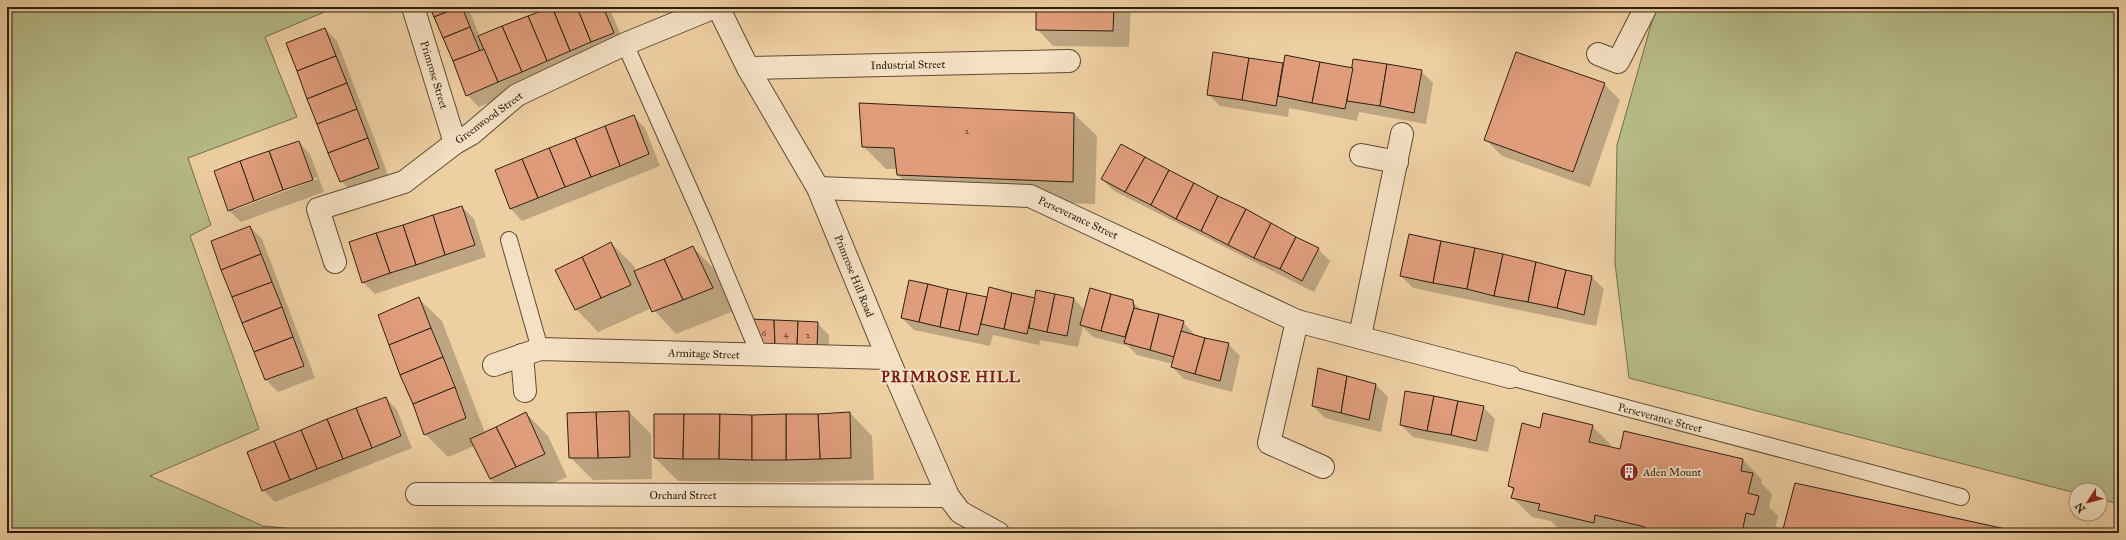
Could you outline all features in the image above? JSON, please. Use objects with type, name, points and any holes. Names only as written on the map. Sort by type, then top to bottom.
[{"type":"street","name":"Primrose Street","points":[[413,7],[455,142]]},
{"type":"street","name":"Greenwood Street","points":[[335,262],[318,209],[404,182],[455,142],[471,134],[517,95],[625,44],[716,7]]},
{"type":"street","name":"Primrose Hill Road","points":[[716,7],[748,68],[818,188],[888,358],[948,496],[960,512],[998,533]]},
{"type":"street","points":[[1598,54],[1618,62],[1646,7]]},
{"type":"street","name":"Industrial Street","points":[[748,68],[1069,61]]},
{"type":"street","points":[[1360,336],[1402,134]]},
{"type":"street","points":[[1360,155],[1397,162]]},
{"type":"street","name":"Perseverance Street","points":[[818,188],[1030,196],[1297,321],[1360,336],[1510,377]]},
{"type":"street","points":[[1297,321],[1269,442],[1323,467]]},
{"type":"street","points":[[525,391],[531,352]]},
{"type":"street","name":"Armitage Street","points":[[494,365],[531,352],[888,358]]},
{"type":"street","name":"Orchard Street","points":[[417,494],[948,496]]},
{"type":"lane","points":[[625,44],[704,222],[760,356]]},
{"type":"lane","points":[[509,240],[531,352]]},
{"type":"lane","name":"Perseverance Street","points":[[1510,377],[1961,497]]},
{"type":"green space","points":[[7,7],[336,7],[265,37],[297,117],[188,158],[211,225],[190,236],[259,429],[150,476],[263,526],[337,533],[7,533]]},
{"type":"green space","points":[[1656,7],[2119,7],[2119,476],[2115,503],[2108,501],[2108,482],[2068,482],[2068,491],[1629,378],[1615,263],[1617,145]]},
{"type":"green space","points":[[921,531],[929,533],[718,533]]},
{"type":"building","points":[[430,7],[459,7],[434,17]]},
{"type":"building","points":[[462,7],[470,27],[443,38],[434,17]]},
{"type":"building","points":[[552,7],[577,7],[591,42],[570,51]]},
{"type":"building","points":[[552,7],[570,51],[547,61],[528,16]]},
{"type":"building","points":[[577,7],[603,7],[614,33],[591,42]]},
{"type":"building","points":[[1036,7],[1114,7],[1113,31],[1036,30]]},
{"type":"building","points":[[528,16],[547,61],[522,72],[502,26]]},
{"type":"building","points":[[502,26],[522,72],[498,82],[478,36]]},
{"type":"building","points":[[470,27],[480,51],[453,61],[443,38]]},
{"type":"building","points":[[325,28],[336,56],[297,71],[286,43]]},
{"type":"building","points":[[484,49],[498,82],[466,96],[453,61]]},
{"type":"building","points":[[1213,52],[1249,58],[1242,100],[1207,95]]},
{"type":"building","points":[[1516,52],[1605,83],[1573,172],[1484,140]]},
{"type":"building","points":[[1285,55],[1320,62],[1312,103],[1278,96]]},
{"type":"building","points":[[336,56],[347,83],[307,99],[297,71]]},
{"type":"building","points":[[1249,58],[1283,63],[1276,106],[1242,100]]},
{"type":"building","points":[[1353,59],[1387,64],[1380,106],[1347,101]]},
{"type":"building","points":[[1320,62],[1353,68],[1345,109],[1312,103]]},
{"type":"building","points":[[1387,64],[1422,70],[1414,113],[1380,106]]},
{"type":"building","points":[[347,83],[357,109],[317,124],[307,99]]},
{"type":"building","points":[[859,103],[1074,113],[1073,182],[897,175],[894,148],[862,147]]},
{"type":"building","points":[[357,109],[368,138],[328,153],[317,124]]},
{"type":"building","points":[[634,115],[649,154],[620,166],[605,126]]},
{"type":"building","points":[[605,126],[620,166],[591,177],[575,138]]},
{"type":"building","points":[[368,138],[379,168],[340,182],[328,153]]},
{"type":"building","points":[[575,138],[591,177],[565,187],[549,148]]},
{"type":"building","points":[[299,141],[313,180],[283,190],[269,151]]},
{"type":"building","points":[[1121,144],[1145,157],[1125,192],[1101,179]]},
{"type":"building","points":[[549,148],[565,187],[538,198],[522,159]]},
{"type":"building","points":[[269,151],[283,190],[254,201],[240,161]]},
{"type":"building","points":[[1145,157],[1169,170],[1151,205],[1125,192]]},
{"type":"building","points":[[522,159],[538,198],[510,209],[495,170]]},
{"type":"building","points":[[240,161],[254,201],[228,211],[214,171]]},
{"type":"building","points":[[1169,170],[1194,183],[1176,219],[1151,205]]},
{"type":"building","points":[[1194,183],[1218,196],[1201,231],[1176,219]]},
{"type":"building","points":[[1218,196],[1246,209],[1228,245],[1201,231]]},
{"type":"building","points":[[462,206],[475,245],[445,255],[433,215]]},
{"type":"building","points":[[1246,209],[1271,223],[1254,258],[1228,245]]},
{"type":"building","points":[[433,215],[445,255],[416,265],[403,225]]},
{"type":"building","points":[[1271,223],[1296,237],[1280,269],[1254,258]]},
{"type":"building","points":[[403,225],[416,265],[390,273],[376,233]]},
{"type":"building","points":[[250,226],[261,254],[221,270],[211,241]]},
{"type":"building","points":[[376,233],[390,273],[362,283],[349,242]]},
{"type":"building","points":[[1409,234],[1441,241],[1433,283],[1400,276]]},
{"type":"building","points":[[1296,237],[1319,248],[1302,281],[1280,269]]},
{"type":"building","points":[[1441,241],[1475,248],[1467,289],[1433,283]]},
{"type":"building","points":[[611,242],[631,285],[601,298],[582,257]]},
{"type":"building","points":[[693,246],[713,288],[683,300],[664,259]]},
{"type":"building","points":[[1475,248],[1503,254],[1494,296],[1467,289]]},
{"type":"building","points":[[261,254],[272,282],[232,297],[221,270]]},
{"type":"building","points":[[1503,254],[1536,262],[1528,302],[1494,296]]},
{"type":"building","points":[[582,257],[601,298],[575,310],[555,270]]},
{"type":"building","points":[[664,259],[683,300],[652,312],[634,271]]},
{"type":"building","points":[[1536,262],[1566,270],[1557,308],[1528,302]]},
{"type":"building","points":[[1566,270],[1592,276],[1584,315],[1557,308]]},
{"type":"building","points":[[909,280],[928,284],[919,322],[901,318]]},
{"type":"building","points":[[272,282],[282,307],[242,323],[232,297]]},
{"type":"building","points":[[928,284],[948,289],[940,327],[919,322]]},
{"type":"building","points":[[989,287],[1012,293],[1004,329],[981,324]]},
{"type":"building","points":[[1090,288],[1111,294],[1101,331],[1080,325]]},
{"type":"building","points":[[948,289],[967,293],[959,331],[940,327]]},
{"type":"building","points":[[1036,290],[1055,294],[1047,332],[1029,328]]},
{"type":"building","points":[[967,293],[987,297],[978,335],[959,331]]},
{"type":"building","points":[[1012,293],[1035,298],[1027,334],[1004,329]]},
{"type":"building","points":[[1055,294],[1074,298],[1067,336],[1047,332]]},
{"type":"building","points":[[1111,294],[1133,300],[1134,308],[1125,337],[1101,331]]},
{"type":"building","points":[[419,297],[431,328],[389,345],[378,315]]},
{"type":"building","points":[[282,307],[293,337],[254,352],[242,323]]},
{"type":"building","points":[[1134,308],[1159,314],[1150,350],[1124,343]]},
{"type":"building","points":[[1159,314],[1184,321],[1174,357],[1150,350]]},
{"type":"building","points":[[748,319],[774,320],[775,345],[758,344]]},
{"type":"building","points":[[774,320],[798,321],[797,347],[775,345]]},
{"type":"building","points":[[798,321],[818,322],[817,347],[797,347]]},
{"type":"building","points":[[431,328],[443,357],[400,375],[389,345]]},
{"type":"building","points":[[1181,331],[1205,338],[1195,374],[1171,367]]},
{"type":"building","points":[[293,337],[304,366],[265,380],[254,352]]},
{"type":"building","points":[[1205,338],[1229,343],[1220,381],[1195,374]]},
{"type":"building","points":[[443,357],[455,387],[413,404],[400,375]]},
{"type":"building","points":[[1318,368],[1347,376],[1341,413],[1312,406]]},
{"type":"building","points":[[1347,376],[1376,384],[1369,420],[1341,413]]},
{"type":"building","points":[[455,387],[466,418],[424,435],[413,404]]},
{"type":"building","points":[[1405,391],[1434,396],[1427,431],[1400,425]]},
{"type":"building","points":[[1434,396],[1458,401],[1451,435],[1427,431]]},
{"type":"building","points":[[386,397],[401,436],[372,448],[356,408]]},
{"type":"building","points":[[1458,401],[1484,406],[1476,441],[1451,435]]},
{"type":"building","points":[[356,408],[372,448],[343,459],[327,419]]},
{"type":"building","points":[[629,411],[630,457],[598,458],[596,412]]},
{"type":"building","points":[[526,412],[545,454],[516,467],[496,427]]},
{"type":"building","points":[[596,412],[598,458],[569,458],[567,413]]},
{"type":"building","points":[[850,412],[851,458],[820,459],[818,414]]},
{"type":"building","name":"Aden Mount","points":[[1543,413],[1593,425],[1589,442],[1620,449],[1624,431],[1743,459],[1741,471],[1753,473],[1748,493],[1759,496],[1754,515],[1746,513],[1742,533],[1643,533],[1645,527],[1595,515],[1594,523],[1538,510],[1540,504],[1511,498],[1514,488],[1508,486],[1522,423],[1540,428]]},
{"type":"building","points":[[654,414],[684,414],[683,459],[654,458]]},
{"type":"building","points":[[684,414],[720,414],[719,459],[683,459]]},
{"type":"building","points":[[720,414],[752,415],[752,460],[719,459]]},
{"type":"building","points":[[786,414],[818,414],[820,459],[786,460]]},
{"type":"building","points":[[786,414],[786,460],[752,460],[752,415]]},
{"type":"building","points":[[327,419],[343,459],[317,469],[301,430]]},
{"type":"building","points":[[496,427],[516,467],[490,479],[470,439]]},
{"type":"building","points":[[301,430],[317,469],[290,480],[274,441]]},
{"type":"building","points":[[274,441],[290,480],[262,491],[247,452]]},
{"type":"building","points":[[1795,483],[2024,533],[1782,533]]},
{"type":"place","name":"Aden Mount","points":[[1629,472]]},
{"type":"district","name":"PRIMROSE HILL","points":[[951,377]]}]
